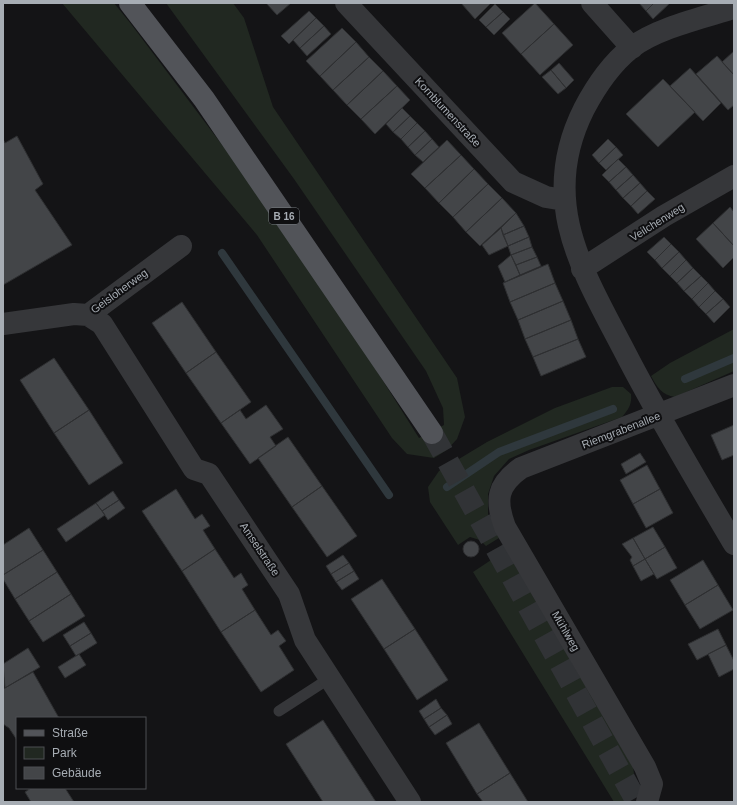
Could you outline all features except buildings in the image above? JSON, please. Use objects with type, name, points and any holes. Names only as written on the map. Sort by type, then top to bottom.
[{"type":"main road","name":"B 16","points":[[130,3],[204,99],[432,433]]},
{"type":"street","name":"Kornblumenstraße","points":[[346,3],[513,182],[546,197],[564,200]]},
{"type":"street","points":[[592,3],[632,48]]},
{"type":"street","points":[[734,8],[659,33],[632,48],[608,70],[592,93],[577,123],[568,151],[563,183],[564,200],[571,239],[582,269],[658,416],[734,544]]},
{"type":"street","name":"Veilchenweg","points":[[582,269],[664,216],[734,176]]},
{"type":"street","name":"Geisloherweg","points":[[3,324],[74,314],[88,315],[181,246]]},
{"type":"street","name":"Amselstraße","points":[[88,315],[102,324],[194,469],[209,474],[266,559],[289,594],[305,640],[410,802]]},
{"type":"street","name":"Riemgrabenallee","points":[[510,476],[521,468],[658,416],[734,385]]},
{"type":"street","name":"Mühlweg","points":[[510,476],[500,489],[498,502],[505,527],[645,767],[649,793]]},
{"type":"lane","points":[[279,711],[330,678]]},
{"type":"green space","points":[[62,3],[114,3],[250,182],[339,311],[419,438],[444,425],[443,408],[426,371],[294,179],[166,3],[233,3],[244,18],[273,107],[457,378],[465,417],[457,439],[447,450],[434,458],[407,454],[392,438],[257,235]]},
{"type":"green space","points":[[734,329],[734,371],[675,397],[663,392],[658,387],[651,376],[670,363]]},
{"type":"green space","points":[[612,387],[623,387],[631,394],[630,406],[622,417],[529,450],[509,459],[494,476],[488,494],[488,514],[499,538],[486,546],[480,540],[470,537],[458,545],[430,502],[428,487],[439,471],[487,442],[555,408]]},
{"type":"green space","points":[[506,550],[633,767],[636,787],[629,802],[614,802],[473,572]]},
{"type":"waterway","points":[[222,253],[389,495]]},
{"type":"waterway","points":[[685,379],[734,358]]},
{"type":"waterway","points":[[447,487],[499,452],[613,409]]},
{"type":"tunnel","points":[[432,433],[637,802]]}]
